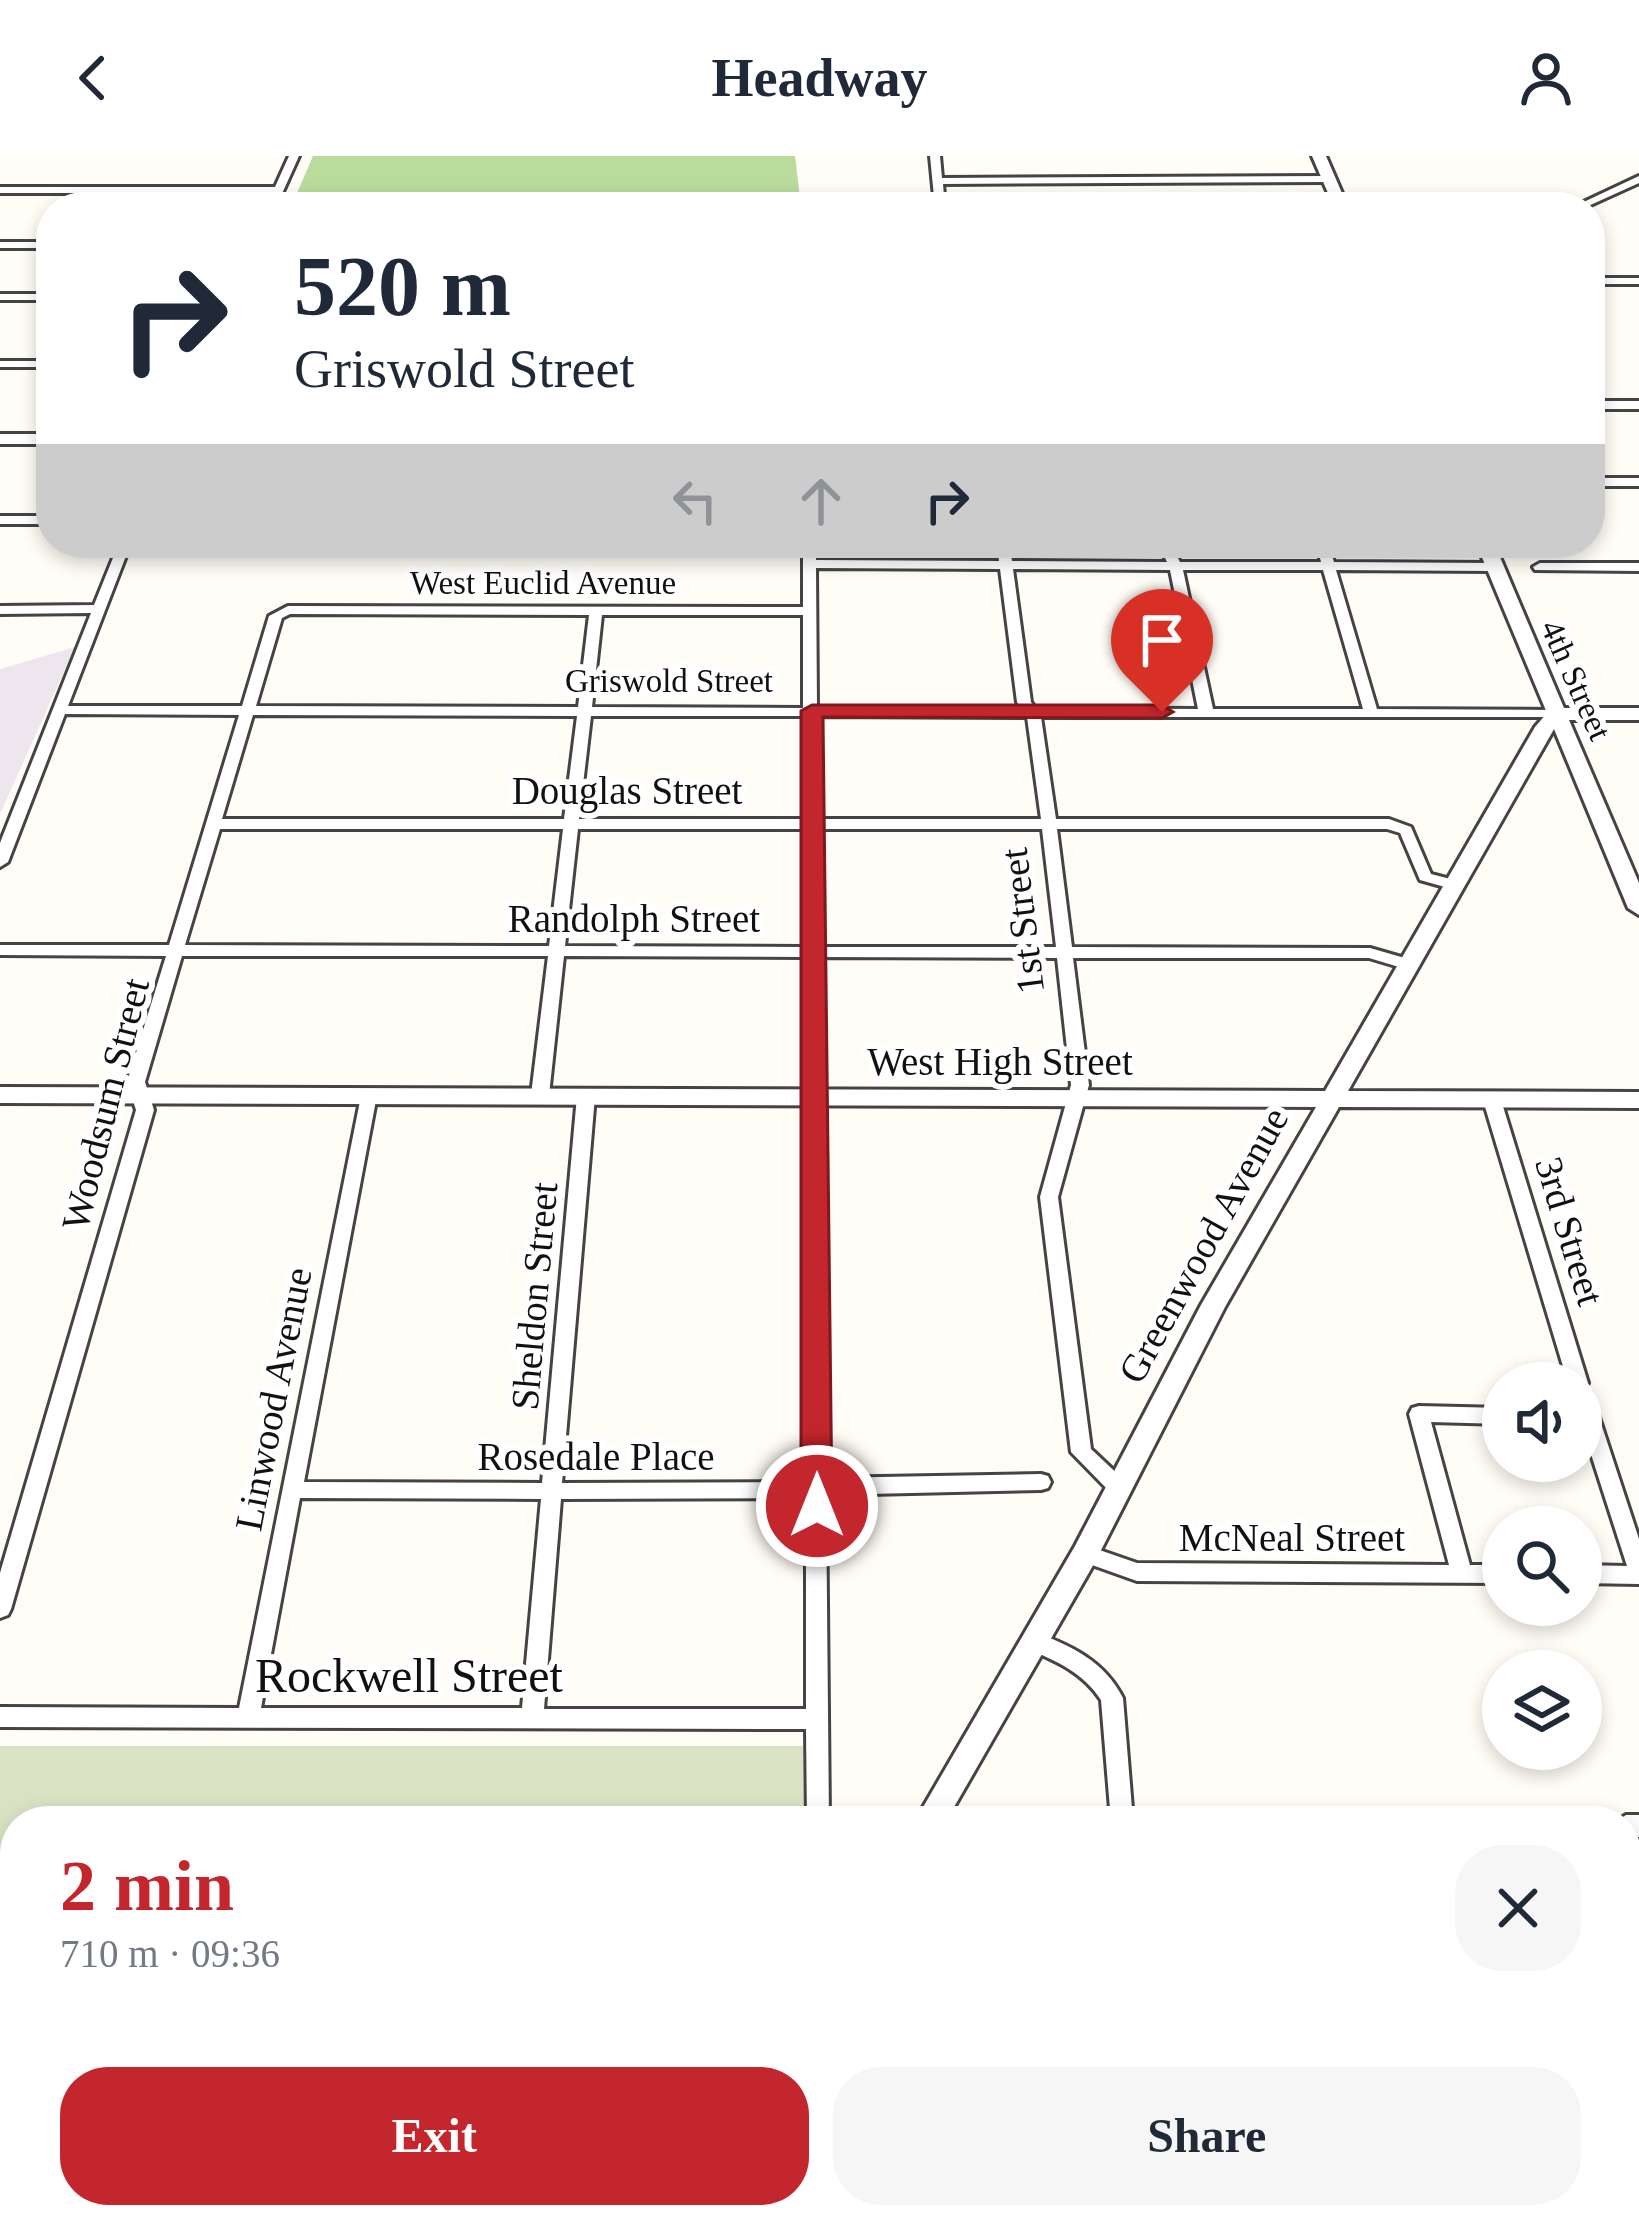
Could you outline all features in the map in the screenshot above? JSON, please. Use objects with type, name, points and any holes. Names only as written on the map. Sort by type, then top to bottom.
[{"type":"street","points":[[0,190],[278,190],[294,156]]},
{"type":"street","points":[[935,156],[939,192]]},
{"type":"street","points":[[1319,156],[1334,192]]},
{"type":"street","points":[[938,181],[1328,178]]},
{"type":"street","points":[[1605,195],[1639,179]]},
{"type":"street","points":[[0,245],[36,245]]},
{"type":"street","points":[[1605,279],[1639,280]]},
{"type":"street","points":[[0,297],[36,297]]},
{"type":"street","points":[[0,364],[36,364]]},
{"type":"street","points":[[1605,405],[1639,405]]},
{"type":"street","points":[[0,439],[36,439]]},
{"type":"street","points":[[1605,482],[1639,482]]},
{"type":"street","points":[[0,520],[36,520]]},
{"type":"street","points":[[0,862],[8,823],[119,558]]},
{"type":"street","points":[[810,558],[818,1806]]},
{"type":"street","name":"1st Street","points":[[1005,558],[1024,702],[1037,721],[1078,1098],[1049,1198],[1081,1452],[1119,1488]]},
{"type":"street","points":[[1172,558],[1206,712]]},
{"type":"street","points":[[1325,558],[1371,713]]},
{"type":"street","name":"4th Street","points":[[1492,558],[1639,908]]},
{"type":"street","points":[[810,564],[1495,566]]},
{"type":"street","points":[[1540,567],[1639,567]]},
{"type":"street","points":[[0,610],[98,609]]},
{"type":"street","name":"West Euclid Avenue","points":[[276,616],[288,610],[810,611]]},
{"type":"street","points":[[540,1095],[596,610]]},
{"type":"street","name":"Woodsum Street","points":[[0,1609],[145,1110],[136,1082],[276,616]]},
{"type":"street","name":"Griswold Street","points":[[59,710],[1639,714]]},
{"type":"street","name":"Greenwood Avenue","points":[[939,1806],[1084,1554],[1204,1322],[1452,884],[1557,714]]},
{"type":"street","name":"Douglas Street","points":[[216,824],[1398,826],[1410,838],[1425,877],[1452,884]]},
{"type":"street","name":"Randolph Street","points":[[0,950],[1370,952],[1409,965]]},
{"type":"street","name":"West High Street","points":[[0,1095],[1639,1100]]},
{"type":"street","name":"Linwood Avenue","points":[[248,1717],[368,1095]]},
{"type":"street","name":"Sheldon Street","points":[[532,1716],[586,1096]]},
{"type":"street","name":"3rd Street","points":[[1492,1100],[1572,1362]]},
{"type":"street","points":[[1462,1574],[1419,1414],[1482,1416]]},
{"type":"street","points":[[1602,1467],[1639,1573],[1602,1574]]},
{"type":"street","name":"Rosedale Place","points":[[293,1490],[794,1492],[816,1487],[1041,1482]]},
{"type":"street","name":"McNeal Street","points":[[1084,1554],[1137,1572],[1482,1574]]},
{"type":"street","points":[[1034,1641],[1094,1670],[1104,1681],[1112,1698],[1121,1806]]},
{"type":"street","name":"Rockwell Street","points":[[0,1717],[818,1719]]},
{"type":"shaded area","points":[[75,647],[1,812],[0,812],[0,669]]},
{"type":"green space","points":[[313,156],[795,156],[799,192],[297,192]]},
{"type":"green space","points":[[0,1746],[803,1746],[805,1806],[0,1806]]},
{"type":"route","points":[[817,1506],[812,711],[1162,712]]}]
